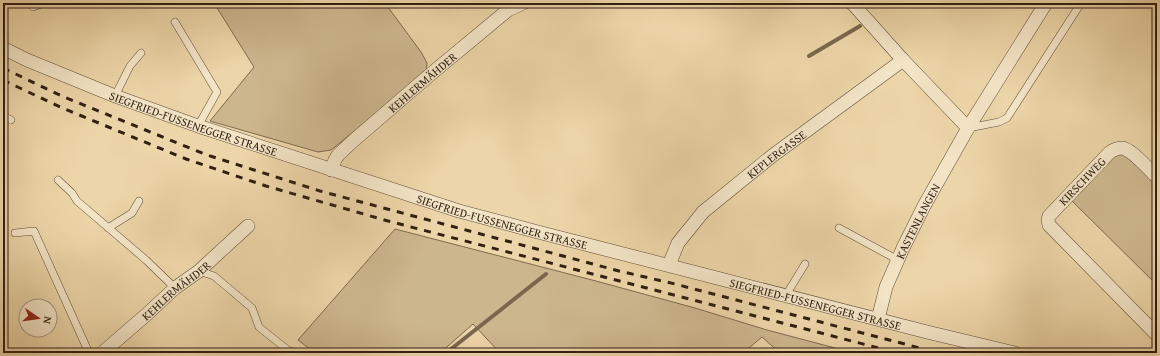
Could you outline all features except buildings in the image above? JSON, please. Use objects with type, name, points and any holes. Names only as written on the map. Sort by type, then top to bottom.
[{"type":"street","name":"KEHLERMÄHDER","points":[[331,170],[338,155],[353,141],[508,10],[523,3]]},
{"type":"street","points":[[852,3],[903,60],[968,128]]},
{"type":"street","name":"KASTENLANGEN","points":[[878,319],[886,287],[924,206],[968,128],[1046,3]]},
{"type":"street","name":"SIEGFRIED-FUSSENEGGER STRASSE","points":[[3,48],[27,60],[115,96],[198,126],[459,211],[786,296],[1015,353]]},
{"type":"street","name":"KEPLERGASSE","points":[[668,265],[678,243],[703,212],[772,156],[903,60]]},
{"type":"street","name":"KIRSCHWEG","points":[[1157,178],[1129,150],[1122,148],[1115,149],[1109,153],[1049,216],[1048,220],[1049,225],[1157,335]]},
{"type":"street","name":"KEHLERMÄHDER","points":[[102,353],[175,288],[199,271],[248,226]]},
{"type":"lane","points":[[33,7],[44,3]]},
{"type":"lane","points":[[968,128],[999,122],[1008,118],[1081,3]]},
{"type":"lane","points":[[175,22],[218,92],[198,126]]},
{"type":"lane","points":[[115,96],[130,66],[142,53]]},
{"type":"lane","points":[[3,116],[11,120]]},
{"type":"lane","points":[[58,180],[72,193],[77,201],[146,260],[175,288]]},
{"type":"lane","points":[[108,228],[132,213],[140,201]]},
{"type":"lane","points":[[839,228],[898,260]]},
{"type":"lane","points":[[15,233],[34,231],[89,353]]},
{"type":"lane","points":[[786,296],[805,264]]},
{"type":"lane","points":[[199,271],[214,276],[252,308],[259,327],[289,351],[299,353]]},
{"type":"shaded area","points":[[214,3],[385,3],[421,52],[427,63],[426,73],[331,150],[318,152],[210,121],[254,67]]},
{"type":"shaded area","points":[[1121,153],[1129,156],[1157,184],[1157,285],[1071,200],[1114,154]]},
{"type":"shaded area","points":[[395,229],[596,281],[695,308],[767,330],[854,353],[780,353],[762,337],[743,353],[500,353],[473,324],[440,353],[315,353],[298,340]]},
{"type":"waterway","points":[[809,56],[860,26]]},
{"type":"waterway","points":[[446,353],[546,274]]},
{"type":"railway","points":[[3,68],[64,97],[207,155],[320,191],[619,271],[675,284],[939,353]]},
{"type":"railway","points":[[3,80],[60,107],[186,159],[266,186],[388,221],[898,353]]}]
